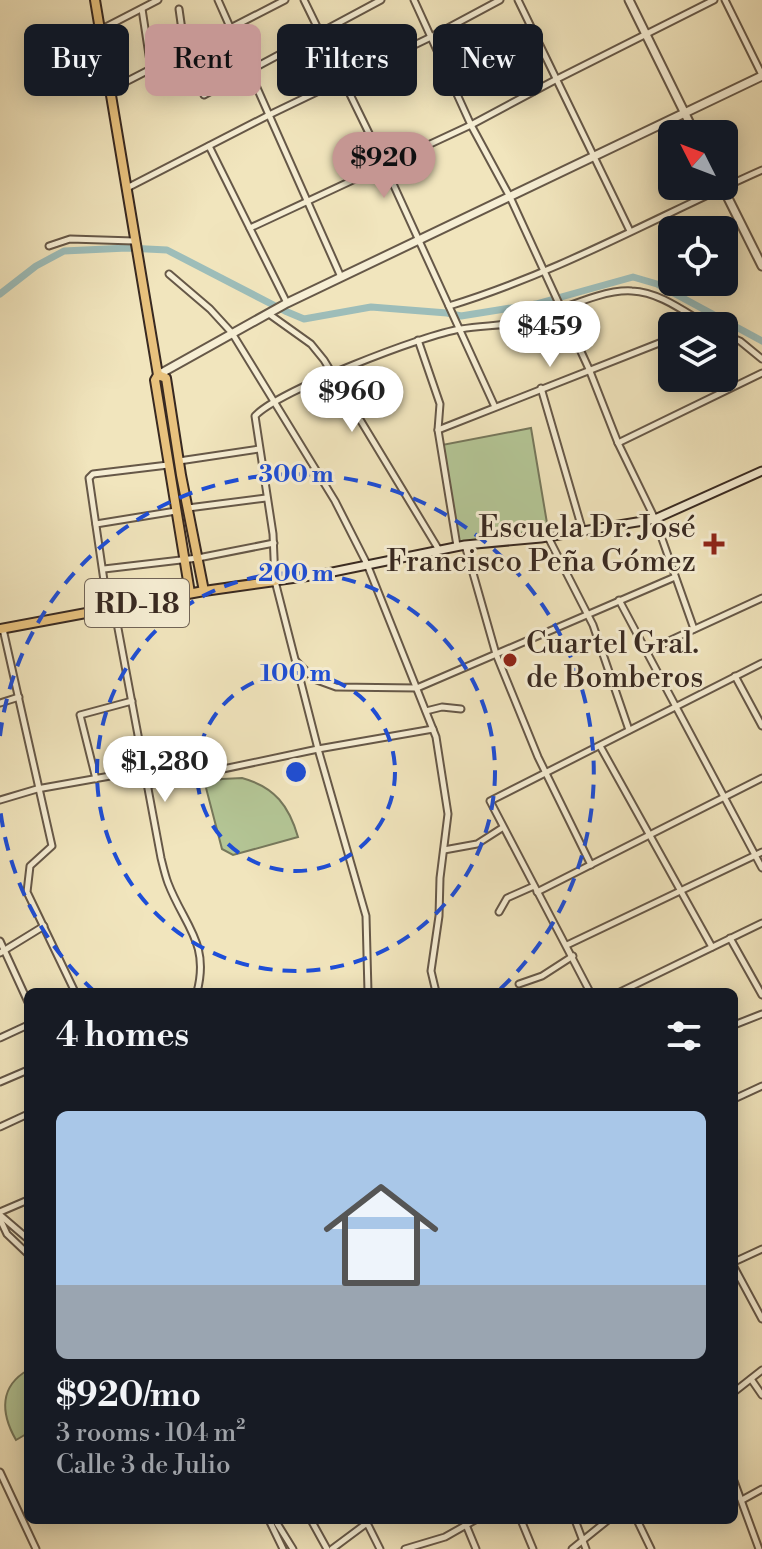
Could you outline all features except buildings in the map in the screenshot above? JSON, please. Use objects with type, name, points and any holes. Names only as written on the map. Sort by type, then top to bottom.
[{"type":"main road","name":"RD-18","points":[[95,0],[99,24]]},
{"type":"main road","name":"RD-18","points":[[111,96],[158,375],[155,380],[190,593]]},
{"type":"main road","name":"RD-18","points":[[158,375],[166,378],[204,591]]},
{"type":"main road","name":"RD-18","points":[[2,629],[190,593],[275,581]]},
{"type":"street","points":[[112,24],[158,0]]},
{"type":"street","points":[[218,0],[229,24]]},
{"type":"street","points":[[236,24],[285,0]]},
{"type":"street","points":[[304,0],[316,24]]},
{"type":"street","points":[[337,24],[381,0]]},
{"type":"street","points":[[414,0],[589,369],[618,443],[655,519],[694,629]]},
{"type":"street","points":[[417,44],[500,0]]},
{"type":"street","points":[[518,0],[630,231]]},
{"type":"street","points":[[629,0],[688,120]]},
{"type":"street","points":[[250,228],[471,125],[714,0]]},
{"type":"street","points":[[158,375],[286,304],[762,76],[725,0]]},
{"type":"street","points":[[142,9],[145,29]]},
{"type":"street","points":[[179,9],[181,24]]},
{"type":"street","points":[[261,96],[341,277]]},
{"type":"street","points":[[127,188],[309,96]]},
{"type":"street","points":[[351,96],[495,407]]},
{"type":"street","points":[[209,146],[286,304]]},
{"type":"street","points":[[738,180],[762,170]]},
{"type":"street","points":[[450,307],[497,292],[695,200]]},
{"type":"street","points":[[729,200],[762,266]]},
{"type":"street","points":[[49,246],[70,239],[134,242]]},
{"type":"street","points":[[169,274],[210,309],[232,333],[335,501],[367,564],[433,729],[448,814],[431,971],[435,988]]},
{"type":"street","points":[[368,988],[366,916],[318,749],[275,581],[274,543],[255,416],[274,403],[333,375],[418,340],[460,329],[531,320],[634,290],[686,312]]},
{"type":"street","points":[[270,313],[311,344],[439,550]]},
{"type":"street","points":[[418,340],[440,404],[438,430],[461,546],[496,654],[546,773],[591,865]]},
{"type":"street","points":[[738,340],[762,359]]},
{"type":"street","points":[[438,430],[658,343]]},
{"type":"street","points":[[618,443],[762,373]]},
{"type":"street","points":[[541,388],[583,532]]},
{"type":"street","points":[[179,461],[259,449]]},
{"type":"street","points":[[168,465],[93,474],[89,478],[111,608],[168,883],[198,941],[202,974],[198,988]]},
{"type":"street","points":[[275,581],[461,546],[548,537],[655,519],[762,471]]},
{"type":"street","points":[[187,508],[266,498]]},
{"type":"street","points":[[96,524],[176,511]]},
{"type":"street","points":[[548,537],[587,613],[629,730]]},
{"type":"street","points":[[104,569],[185,560],[274,543]]},
{"type":"street","points":[[295,661],[314,679],[336,687],[417,688],[675,577]]},
{"type":"street","points":[[647,651],[762,598]]},
{"type":"street","points":[[619,600],[762,868]]},
{"type":"street","points":[[2,629],[52,846],[30,866],[27,892],[73,988]]},
{"type":"street","points":[[588,988],[490,801],[762,663]]},
{"type":"street","points":[[735,676],[762,726]]},
{"type":"street","points":[[0,703],[19,697]]},
{"type":"street","points":[[96,779],[80,715],[132,701]]},
{"type":"street","points":[[426,711],[442,707],[461,709]]},
{"type":"street","points":[[147,786],[318,749],[433,729]]},
{"type":"street","points":[[600,746],[712,947]]},
{"type":"street","points":[[0,800],[37,789],[144,770]]},
{"type":"street","points":[[499,912],[507,898],[591,865],[762,778]]},
{"type":"street","points":[[444,850],[477,844],[502,828]]},
{"type":"street","points":[[567,945],[762,852]]},
{"type":"street","points":[[628,988],[762,923]]},
{"type":"street","points":[[2,952],[44,926]]},
{"type":"street","points":[[730,938],[762,995]]},
{"type":"street","points":[[0,941],[2,952],[24,994]]},
{"type":"street","points":[[519,984],[542,976],[573,956]]},
{"type":"street","points":[[738,1023],[762,1014]]},
{"type":"street","points":[[0,1038],[24,1027]]},
{"type":"street","points":[[0,1082],[24,1072]]},
{"type":"street","points":[[738,1097],[762,1086]]},
{"type":"street","points":[[0,1127],[24,1116]]},
{"type":"street","points":[[0,1216],[24,1202]]},
{"type":"street","points":[[0,1216],[24,1236]]},
{"type":"street","points":[[0,1216],[7,1234],[24,1250]]},
{"type":"street","points":[[738,1262],[762,1249]]},
{"type":"street","points":[[738,1272],[762,1319]]},
{"type":"street","points":[[738,1389],[762,1370]]},
{"type":"street","points":[[751,1379],[762,1395]]},
{"type":"street","points":[[0,1472],[24,1523]]},
{"type":"street","points":[[742,1500],[762,1489]]},
{"type":"street","points":[[738,1490],[759,1549]]},
{"type":"street","points":[[24,1524],[36,1549]]},
{"type":"street","points":[[271,1524],[283,1549]]},
{"type":"street","points":[[277,1524],[293,1549]]},
{"type":"street","points":[[314,1524],[330,1549],[362,1524]]},
{"type":"street","points":[[368,1524],[380,1549]]},
{"type":"street","points":[[405,1549],[445,1537],[462,1524]]},
{"type":"street","points":[[466,1524],[476,1549]]},
{"type":"street","points":[[523,1524],[533,1549]]},
{"type":"street","points":[[576,1524],[586,1549]]},
{"type":"street","points":[[572,1549],[603,1524]]},
{"type":"street","points":[[639,1524],[651,1549]]},
{"type":"green space","points":[[531,428],[548,529],[459,543],[442,445]]},
{"type":"green space","points":[[242,778],[272,792],[279,799],[298,837],[233,855],[222,849],[205,784]]},
{"type":"green space","points":[[24,1373],[24,1435],[16,1440],[5,1410],[8,1392]]},
{"type":"waterway","points":[[0,294],[36,266],[64,251],[127,248],[167,250],[304,319],[371,307],[461,316],[536,304],[633,277],[657,284],[762,341]]},
{"type":"place","name":"Escuela Dr. José Francisco Peña Gómez","points":[[714,544]]},
{"type":"place","name":"Cuartel Gral. de Bomberos","points":[[510,660]]}]
